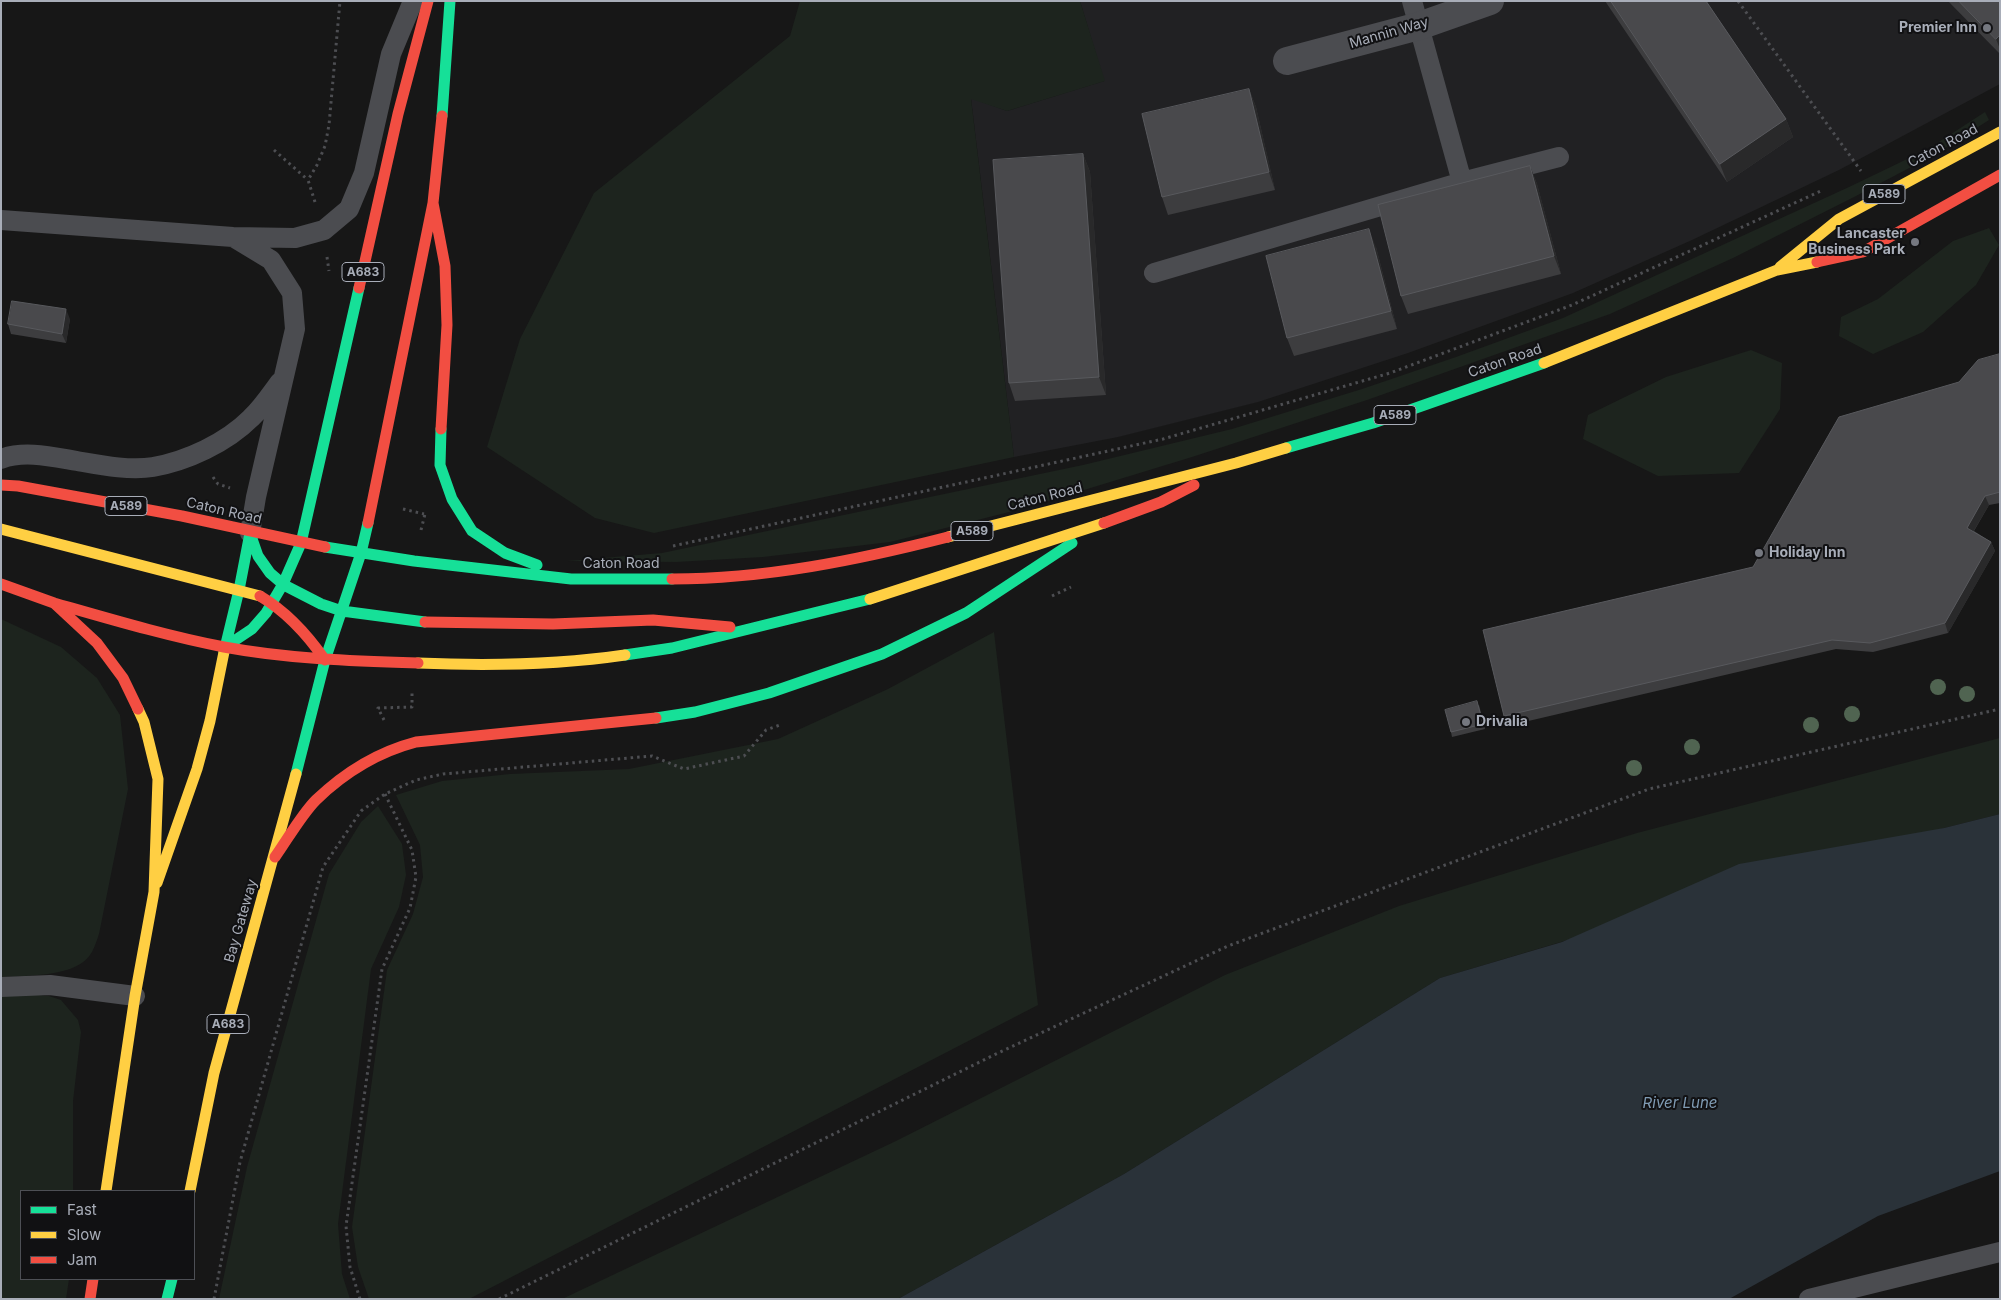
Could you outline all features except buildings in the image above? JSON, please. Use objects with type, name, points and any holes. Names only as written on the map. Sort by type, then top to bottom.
[{"type":"main road","name":"A683","points":[[224,646],[246,634],[259,622],[284,585],[301,544],[398,114],[428,1]]},
{"type":"main road","name":"A683","points":[[325,660],[361,554],[380,469],[433,203],[446,77],[450,1]]},
{"type":"main road","name":"Caton Road","points":[[1777,270],[1839,219],[2000,132]]},
{"type":"main road","name":"Caton Road","points":[[1,486],[18,486],[182,516],[301,544],[361,554],[571,579],[705,579],[747,576],[875,556],[1236,463],[1373,423],[1551,362],[1777,270],[1862,252],[2000,175]]},
{"type":"main road","points":[[433,203],[445,266],[448,325],[442,399],[440,465],[452,499],[472,531],[505,553],[571,579]]},
{"type":"main road","name":"Caton Road","points":[[1,584],[54,604],[151,630],[224,646],[325,660],[459,665],[589,660],[672,648],[862,601],[1100,524],[1161,502],[1236,463]]},
{"type":"main road","points":[[274,858],[315,801],[357,767],[398,747],[416,742],[626,722],[695,712],[769,693],[882,654],[966,613],[1100,524]]},
{"type":"main road","points":[[1,529],[168,570],[258,595],[273,602],[305,631],[325,660]]},
{"type":"main road","points":[[250,533],[258,556],[270,573],[284,585],[309,599],[342,611],[435,623],[553,624],[653,620],[754,629]]},
{"type":"main road","points":[[106,1190],[135,996],[154,892],[197,769],[210,721],[224,646],[239,590],[250,533]]},
{"type":"main road","name":"Caton Road","points":[[54,604],[97,643],[123,678],[144,722],[158,779],[154,892]]},
{"type":"main road","name":"Bay Gateway","points":[[190,1190],[214,1073],[274,858],[325,660]]},
{"type":"main road","points":[[90,1299],[93,1280]]},
{"type":"main road","points":[[168,1299],[172,1280]]},
{"type":"street","name":"Mannin Way","points":[[1287,61],[1416,14],[1490,1]]},
{"type":"lane","points":[[1,220],[233,237],[295,238],[324,230],[349,209],[364,172],[390,54],[413,1]]},
{"type":"lane","points":[[1416,14],[1462,182]]},
{"type":"lane","points":[[1154,273],[1462,182],[1559,156]]},
{"type":"lane","points":[[233,237],[271,260],[292,293],[295,329],[256,497],[250,533]]},
{"type":"lane","points":[[1,460],[10,456],[48,456],[110,466],[152,468],[184,459],[228,436],[251,418],[283,380]]},
{"type":"lane","points":[[1,987],[50,985],[135,996]]},
{"type":"lane","points":[[1809,1299],[2000,1252]]},
{"type":"path","points":[[308,180],[326,146],[340,1]]},
{"type":"path","points":[[1738,1],[1861,172],[1869,168]]},
{"type":"path","points":[[274,150],[308,180],[324,230]]},
{"type":"path","points":[[669,546],[1163,439],[1390,373],[1572,305],[1825,189]]},
{"type":"path","points":[[499,1299],[998,1053],[1228,946],[1649,789],[2000,708]]},
{"type":"path","points":[[214,1299],[240,1162],[323,867],[360,811],[385,794],[416,780]]},
{"type":"path","points":[[360,1299],[350,1267],[346,1226],[382,969],[410,908],[416,877],[412,850],[385,794]]},
{"type":"shaded area","points":[[800,1],[1080,1],[1105,81],[1007,111],[971,99],[1014,457],[654,533],[595,518],[487,447],[520,339],[594,193],[790,36]]},
{"type":"shaded area","name":"Lancaster Business Park","points":[[1080,1],[2000,1],[2000,84],[1839,170],[1692,240],[1573,293],[1408,353],[1258,402],[1118,437],[1014,457],[971,98],[1007,111],[1104,81]]},
{"type":"shaded area","points":[[1985,112],[1989,120],[1934,155],[1733,258],[1610,314],[1367,400],[1192,457],[1025,508],[890,542],[763,557],[676,562],[567,561],[662,553],[1083,465],[1232,429],[1362,389],[1563,318],[1928,149]]},
{"type":"shaded area","points":[[1989,228],[1999,245],[1976,285],[1923,332],[1873,354],[1839,336],[1841,317],[1878,299],[1953,241]]},
{"type":"shaded area","points":[[1751,350],[1782,363],[1780,409],[1739,473],[1658,476],[1583,439],[1588,415],[1666,377]]},
{"type":"shaded area","points":[[1,619],[61,647],[97,678],[120,715],[128,789],[99,934],[92,952],[85,960],[76,967],[51,974],[1,977]]},
{"type":"shaded area","points":[[994,632],[1038,1005],[469,1299],[369,1299],[358,1267],[352,1227],[387,970],[413,914],[423,877],[420,845],[396,795],[442,781],[510,774],[629,769],[778,739],[888,689]]},
{"type":"shaded area","points":[[2000,738],[2000,814],[1944,828],[1440,978],[1124,1174],[898,1299],[562,1299],[896,1141],[1225,975],[1399,906],[1637,833]]},
{"type":"shaded area","points":[[378,806],[402,844],[406,875],[399,907],[371,969],[338,1224],[342,1274],[350,1299],[219,1299],[247,1167],[329,874],[361,822]]},
{"type":"shaded area","points":[[26,994],[49,996],[61,1000],[78,1020],[81,1032],[73,1101],[73,1190],[20,1190],[20,1280],[69,1280],[66,1299],[1,1299],[1,996]]},
{"type":"water","name":"River Lune","points":[[2000,814],[2000,1171],[1878,1216],[1729,1299],[898,1299],[1124,1174],[1440,978],[1562,942],[1739,864],[1944,828]]},
{"type":"traffic: fast","points":[[442,116],[450,1]]},
{"type":"traffic: fast","points":[[225,647],[252,629],[266,613],[283,584],[301,543],[359,288]]},
{"type":"traffic: fast","points":[[1286,448],[1373,423],[1544,363]]},
{"type":"traffic: fast","points":[[441,429],[440,465],[452,499],[472,531],[505,553],[537,565]]},
{"type":"traffic: fast","points":[[296,774],[325,660],[361,553],[368,523]]},
{"type":"traffic: fast","points":[[250,533],[258,556],[270,573],[284,585],[321,604],[342,611],[425,622]]},
{"type":"traffic: fast","points":[[224,652],[250,533]]},
{"type":"traffic: fast","points":[[656,718],[695,712],[769,693],[882,654],[966,613],[1072,543]]},
{"type":"traffic: fast","points":[[325,547],[414,561],[571,579],[672,579]]},
{"type":"traffic: fast","points":[[625,655],[672,648],[870,599]]},
{"type":"traffic: fast","points":[[167,1299],[172,1280]]},
{"type":"traffic: slow","points":[[1780,267],[1839,219],[2000,132]]},
{"type":"traffic: slow","points":[[1544,363],[1777,270],[1817,262]]},
{"type":"traffic: slow","points":[[948,537],[1236,463],[1286,448]]},
{"type":"traffic: slow","points":[[870,599],[1104,523]]},
{"type":"traffic: slow","points":[[1,529],[260,596]]},
{"type":"traffic: slow","points":[[157,883],[197,769],[210,721],[224,652]]},
{"type":"traffic: slow","points":[[418,663],[522,664],[574,661],[625,655]]},
{"type":"traffic: slow","points":[[106,1190],[135,996],[154,892],[158,779],[144,722],[138,709]]},
{"type":"traffic: slow","points":[[190,1190],[214,1073],[296,774]]},
{"type":"traffic: jam","points":[[359,288],[398,114],[428,1]]},
{"type":"traffic: jam","points":[[368,523],[433,203],[442,116]]},
{"type":"traffic: jam","points":[[1817,262],[1863,252],[2000,175]]},
{"type":"traffic: jam","points":[[433,203],[445,266],[447,325],[441,429]]},
{"type":"traffic: jam","points":[[1,485],[18,486],[182,516],[325,547]]},
{"type":"traffic: jam","points":[[1104,523],[1161,502],[1194,485]]},
{"type":"traffic: jam","points":[[672,579],[742,576],[811,567],[948,537]]},
{"type":"traffic: jam","points":[[1,584],[54,603],[97,643],[123,678],[138,709]]},
{"type":"traffic: jam","points":[[260,596],[296,624],[325,660]]},
{"type":"traffic: jam","points":[[54,603],[203,643],[248,651],[321,659],[418,663]]},
{"type":"traffic: jam","points":[[425,622],[553,624],[653,620],[730,627]]},
{"type":"traffic: jam","points":[[275,857],[305,812],[316,800],[350,772],[388,751],[416,742],[656,718]]},
{"type":"traffic: jam","points":[[90,1299],[93,1280]]},
{"type":"place","name":"Premier Inn","points":[[1987,28]]},
{"type":"place","name":"Lancaster Business Park","points":[[1915,242]]},
{"type":"place","name":"Holiday Inn","points":[[1759,553]]},
{"type":"place","name":"Drivalia","points":[[1466,722]]}]
